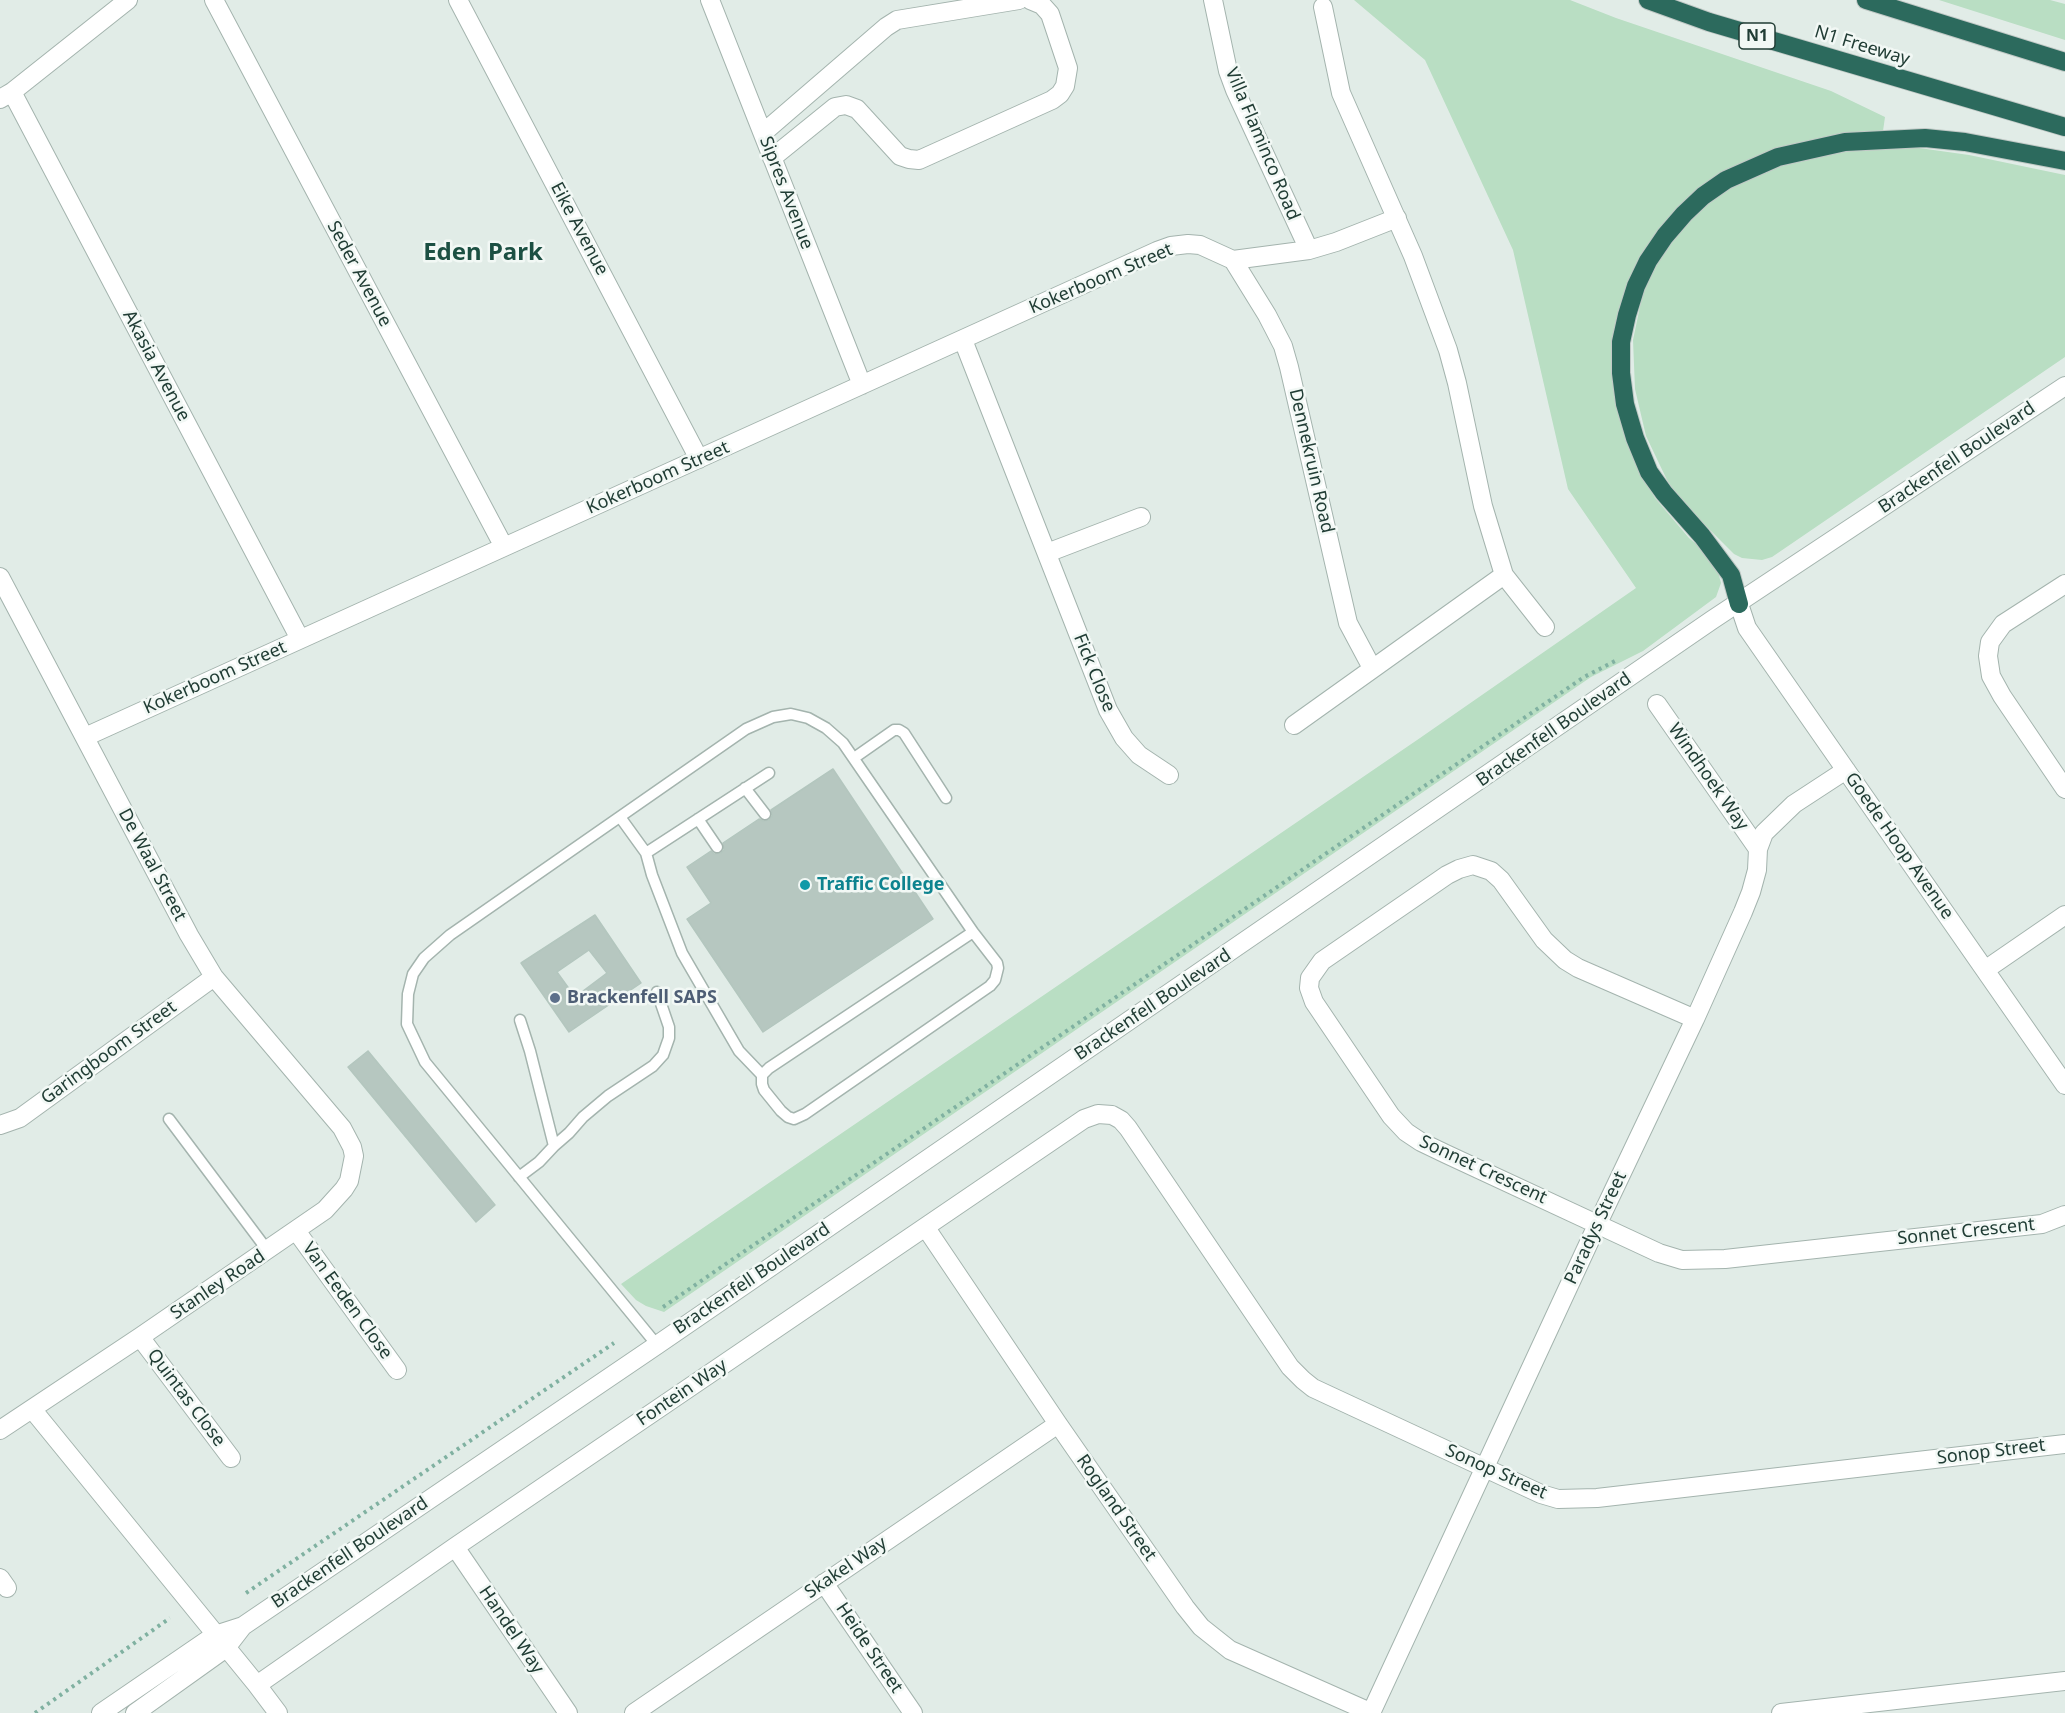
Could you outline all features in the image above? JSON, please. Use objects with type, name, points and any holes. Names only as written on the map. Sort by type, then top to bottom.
[{"type":"highway","name":"N1 Freeway","points":[[1648,0],[1709,22],[2065,128]]},
{"type":"highway","points":[[1866,0],[2065,62]]},
{"type":"highway","points":[[1739,604],[1731,575],[1649,472],[1635,438],[1625,404],[1621,373],[1621,342],[1627,315],[1636,286],[1648,261],[1665,236],[1703,196],[1726,180],[1778,157],[1845,142],[1925,138],[1975,144],[2065,160]]},
{"type":"street","points":[[6,96],[128,0]]},
{"type":"street","name":"Seder Avenue","points":[[214,0],[504,547]]},
{"type":"street","name":"Eike Avenue","points":[[458,0],[699,459]]},
{"type":"street","name":"Sipres Avenue","points":[[710,0],[862,385]]},
{"type":"street","points":[[763,133],[897,20],[1019,0]]},
{"type":"street","points":[[772,158],[835,107],[846,105],[857,109],[900,156],[919,160],[1052,100],[1065,86],[1068,68],[1050,14],[1042,5],[1030,0]]},
{"type":"street","name":"Villa Flaminco Road","points":[[1213,0],[1228,71],[1235,90],[1309,250]]},
{"type":"street","points":[[1323,8],[1341,93],[1425,285],[1454,370],[1483,506],[1504,575],[1545,627]]},
{"type":"street","name":"Akasia Avenue","points":[[6,96],[300,639]]},
{"type":"street","points":[[1233,260],[1309,250],[1354,236],[1397,218]]},
{"type":"street","name":"Kokerboom Street","points":[[85,737],[1171,246],[1200,245],[1233,260]]},
{"type":"street","name":"Dennekruin Road","points":[[1233,260],[1283,346],[1348,623],[1372,668]]},
{"type":"street","name":"Fick Close","points":[[963,340],[1108,710],[1124,738],[1139,755],[1169,775]]},
{"type":"street","name":"Brackenfell Boulevard","points":[[101,1713],[243,1626],[657,1345],[1712,620],[2065,386]]},
{"type":"street","points":[[1047,553],[1141,517]]},
{"type":"street","points":[[1294,725],[1504,575]]},
{"type":"street","name":"De Waal Street","points":[[0,577],[189,935],[214,977],[342,1128]]},
{"type":"street","points":[[2065,584],[2003,624],[1990,642],[1988,656],[1991,676],[2002,696],[2065,789]]},
{"type":"street","name":"Goede Hoop Avenue","points":[[1739,604],[1747,628],[2065,1085]]},
{"type":"street","name":"Windhoek Way","points":[[1657,704],[1758,849]]},
{"type":"street","name":"Paradys Street","points":[[1371,1713],[1695,1019],[1751,892],[1757,870],[1758,849],[1764,833],[1794,804],[1846,770]]},
{"type":"street","name":"Sonnet Crescent","points":[[1695,1019],[1564,960],[1544,940],[1502,880],[1491,871],[1473,866],[1459,868],[1447,875],[1322,961],[1315,969],[1309,988],[1314,1002],[1391,1116],[1406,1132],[1446,1154],[1659,1253],[1682,1260],[1702,1261],[2042,1224],[2065,1215]]},
{"type":"street","points":[[1985,970],[2065,915]]},
{"type":"street","name":"Garingboom Street","points":[[1,1125],[20,1118],[214,977]]},
{"type":"street","name":"Fontein Way","points":[[257,1685],[1084,1119],[1098,1114],[1112,1115]]},
{"type":"street","name":"Sonop Street","points":[[1112,1115],[1121,1120],[1134,1136],[1290,1367],[1303,1380],[1313,1388],[1541,1494],[1570,1500],[2065,1444]]},
{"type":"street","name":"Stanley Road","points":[[0,1430],[297,1232],[337,1199],[349,1181],[354,1156],[342,1128]]},
{"type":"street","name":"Rogland Street","points":[[926,1228],[1185,1607],[1215,1640],[1230,1650],[1371,1713]]},
{"type":"street","name":"Van Eeden Close","points":[[297,1232],[397,1370]]},
{"type":"street","name":"Quintas Close","points":[[140,1337],[231,1458]]},
{"type":"street","points":[[32,1409],[278,1713]]},
{"type":"street","name":"Skakel Way","points":[[634,1713],[1058,1424]]},
{"type":"street","name":"Handel Way","points":[[455,1548],[568,1713]]},
{"type":"street","name":"Heide Street","points":[[824,1583],[913,1713]]},
{"type":"street","name":"Brackenfell Boulevard","points":[[135,1713],[220,1641]]},
{"type":"street","points":[[1781,1713],[1908,1706],[2065,1681]]},
{"type":"lane","points":[[620,817],[646,853],[655,884],[682,953],[740,1051],[762,1075],[764,1090],[788,1117],[794,1119],[805,1114],[990,986],[995,980],[998,968],[997,963],[973,932],[843,743],[826,728],[808,718],[791,714],[773,717],[746,729],[620,817],[434,948],[413,974],[408,994],[406,1024],[425,1062],[657,1345]]},
{"type":"lane","points":[[854,758],[894,730],[899,730],[904,733],[946,798]]},
{"type":"lane","points":[[646,853],[769,773]]},
{"type":"lane","points":[[746,788],[765,814]]},
{"type":"lane","points":[[698,819],[717,847]]},
{"type":"lane","points":[[762,1075],[769,1068],[973,932]]},
{"type":"lane","points":[[519,1177],[539,1162],[583,1117],[608,1096],[653,1066],[663,1055],[669,1038],[669,1027],[657,992]]},
{"type":"lane","points":[[520,1020],[531,1051],[554,1146]]},
{"type":"lane","points":[[169,1119],[268,1251]]},
{"type":"path","points":[[663,1307],[1584,677],[1620,659]]},
{"type":"path","points":[[246,1593],[614,1343]]},
{"type":"path","points":[[35,1713],[170,1618]]},
{"type":"green space","points":[[1354,0],[1570,0],[1616,18],[1831,91],[1885,117],[1883,131],[1737,167],[1633,272],[1623,297],[1617,322],[1612,365],[1614,388],[1623,431],[1642,475],[1655,498],[1689,538],[1709,555],[1717,568],[1721,583],[1716,597],[1643,651],[1591,677],[664,1312],[646,1306],[636,1300],[621,1284],[1636,588],[1568,489],[1513,250],[1425,60]]},
{"type":"green space","points":[[1939,0],[2050,0],[2065,4],[2065,40]]},
{"type":"green space","points":[[1905,146],[1969,155],[2065,175],[2065,357],[1772,557],[1762,560],[1742,558],[1734,554],[1680,500],[1667,480],[1646,436],[1635,389],[1633,340],[1643,292],[1651,269],[1674,235],[1703,206],[1737,183],[1788,162],[1841,150]]},
{"type":"building","name":"Traffic College","points":[[833,769],[933,919],[763,1032],[687,919],[711,903],[687,867],[711,851],[714,854],[721,853],[724,850],[723,843],[759,819],[769,820],[772,816],[771,810]]},
{"type":"building","points":[[595,915],[641,983],[569,1032],[521,963]],"holes":[[[589,950],[607,973],[575,997],[557,972]]]},
{"type":"building","points":[[368,1051],[495,1205],[476,1222],[348,1067]]},
{"type":"place","name":"Traffic College","points":[[805,885]]},
{"type":"place","name":"Brackenfell SAPS","points":[[555,998]]},
{"type":"district","name":"Eden Park","points":[[483,253]]}]
